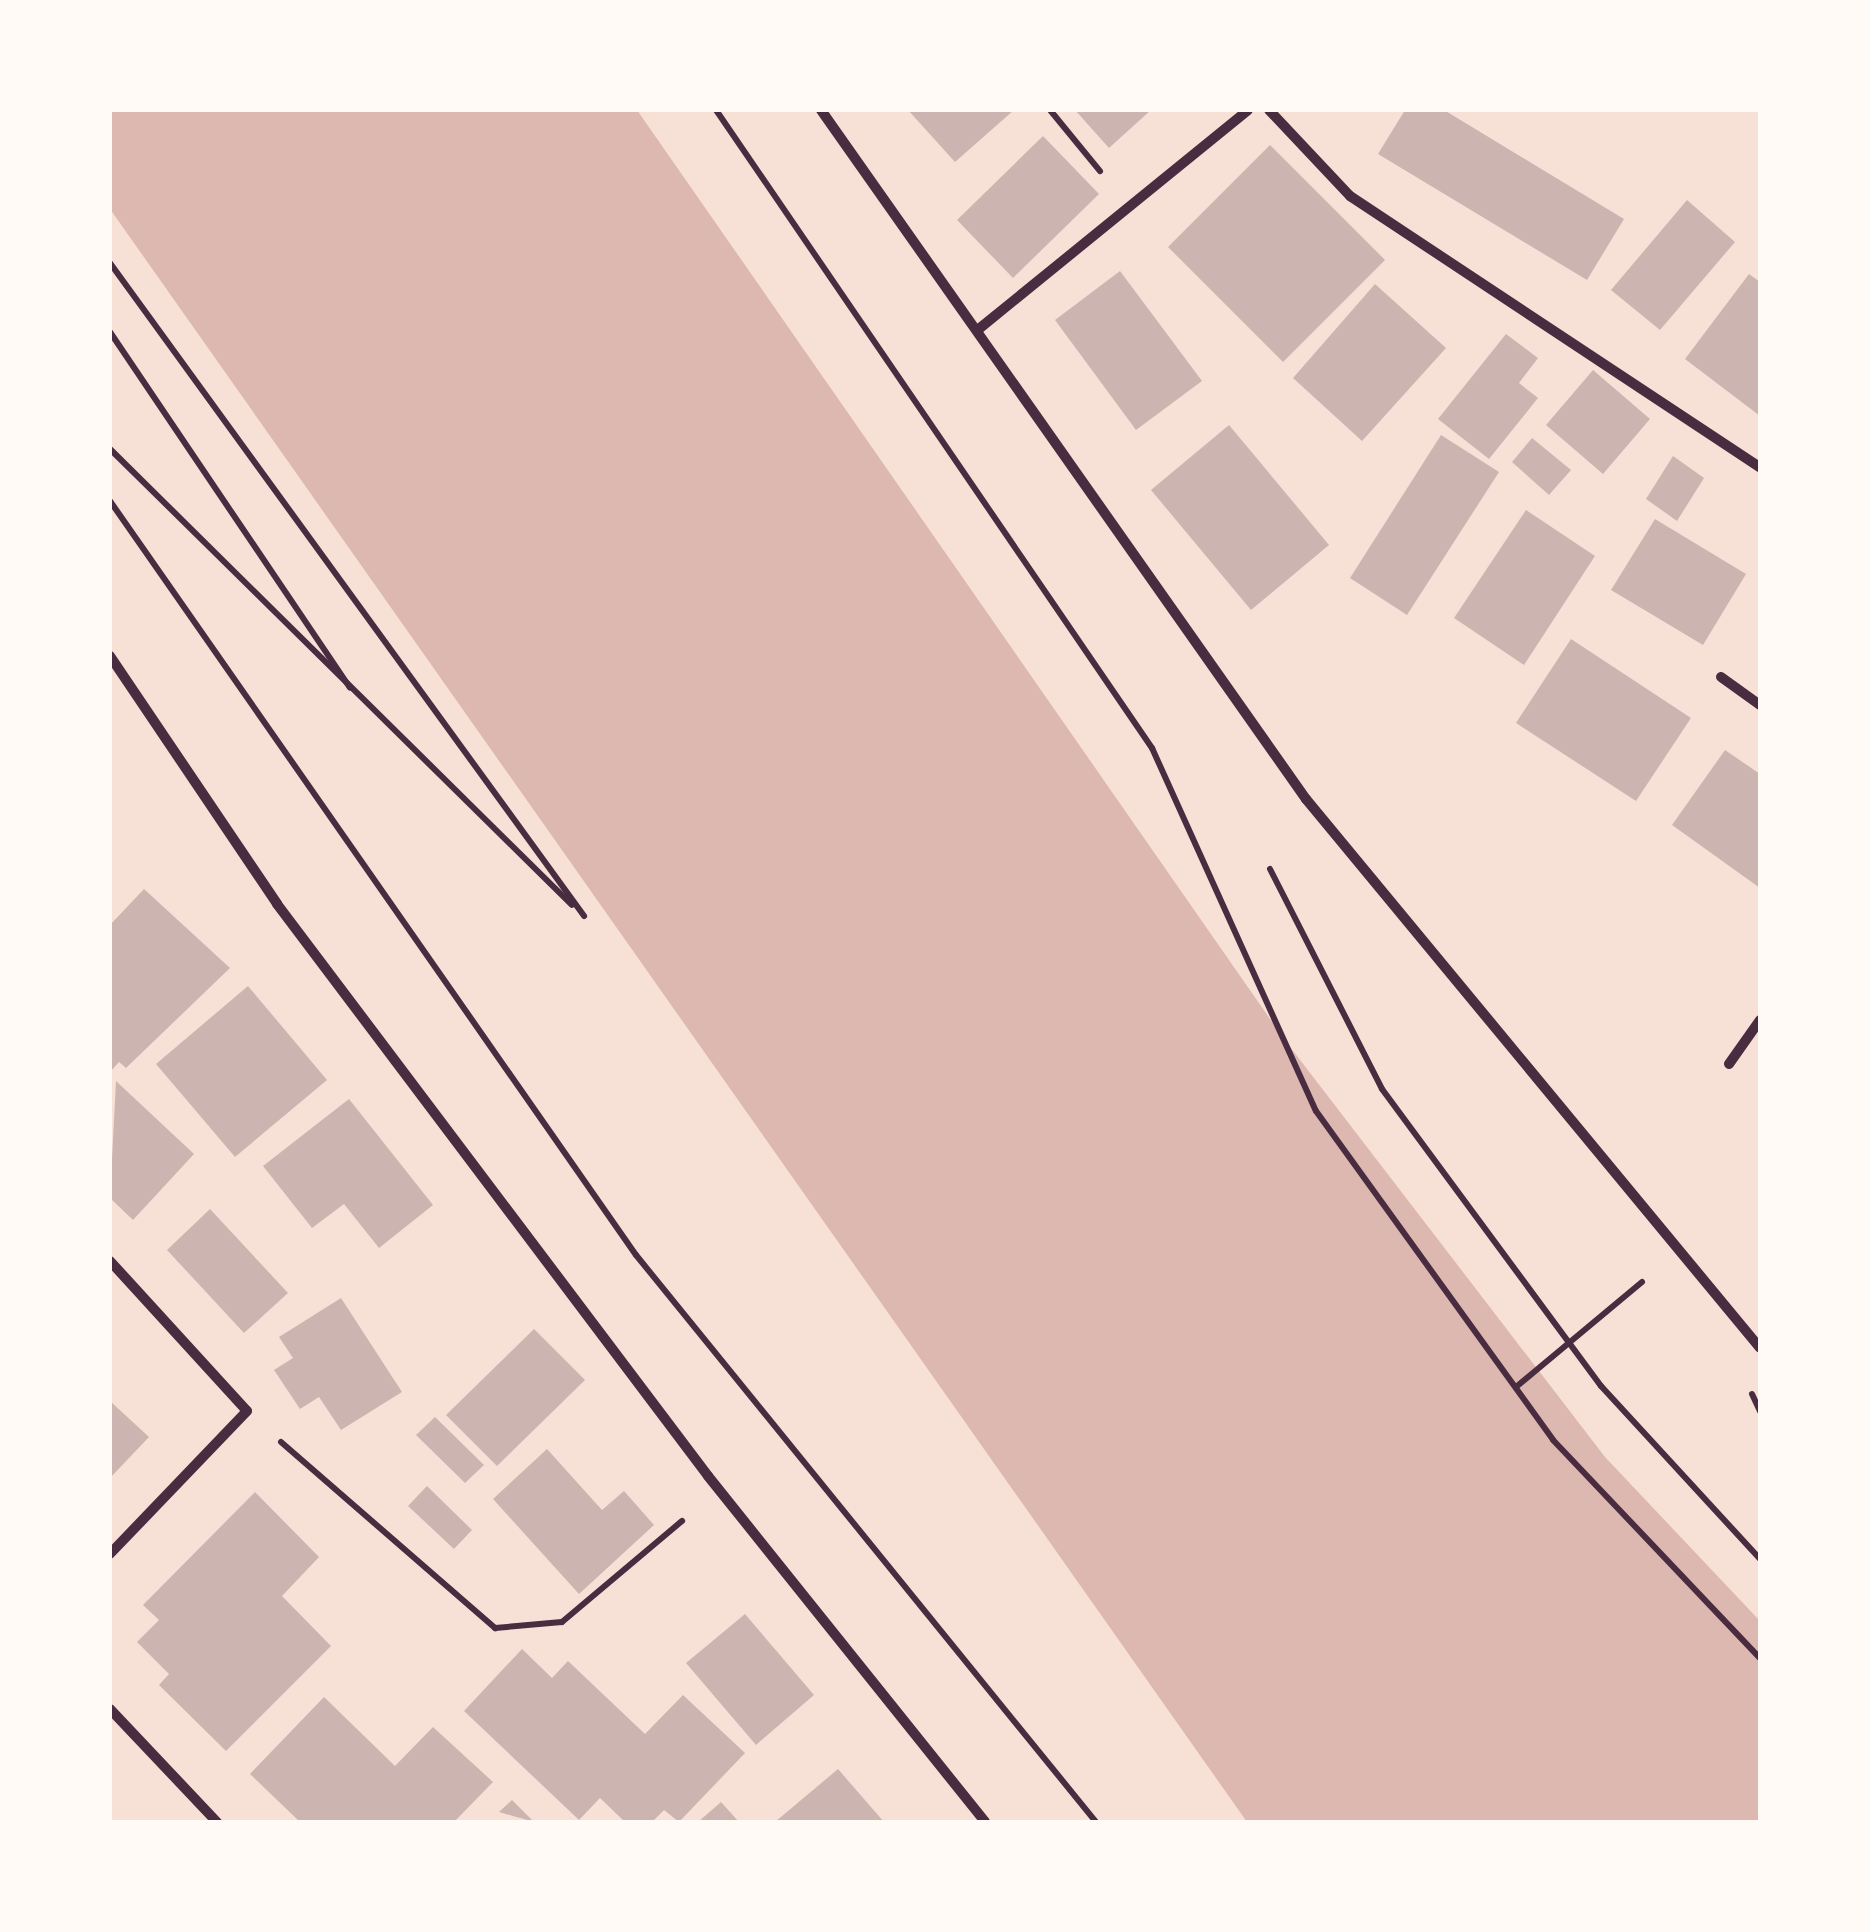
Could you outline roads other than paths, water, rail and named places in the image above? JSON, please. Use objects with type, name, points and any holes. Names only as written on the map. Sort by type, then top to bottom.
[{"type":"street","points":[[821,110],[980,328],[1306,799],[1760,1348]]},
{"type":"street","points":[[980,328],[1248,110]]},
{"type":"street","points":[[1269,110],[1350,196],[1760,467]]},
{"type":"street","points":[[110,656],[277,904],[718,1490],[985,1822]]},
{"type":"street","points":[[1721,678],[1760,705]]},
{"type":"street","points":[[1729,1064],[1760,1020]]},
{"type":"street","points":[[110,1261],[246,1411],[110,1554]]},
{"type":"street","points":[[110,1710],[217,1822]]}]
